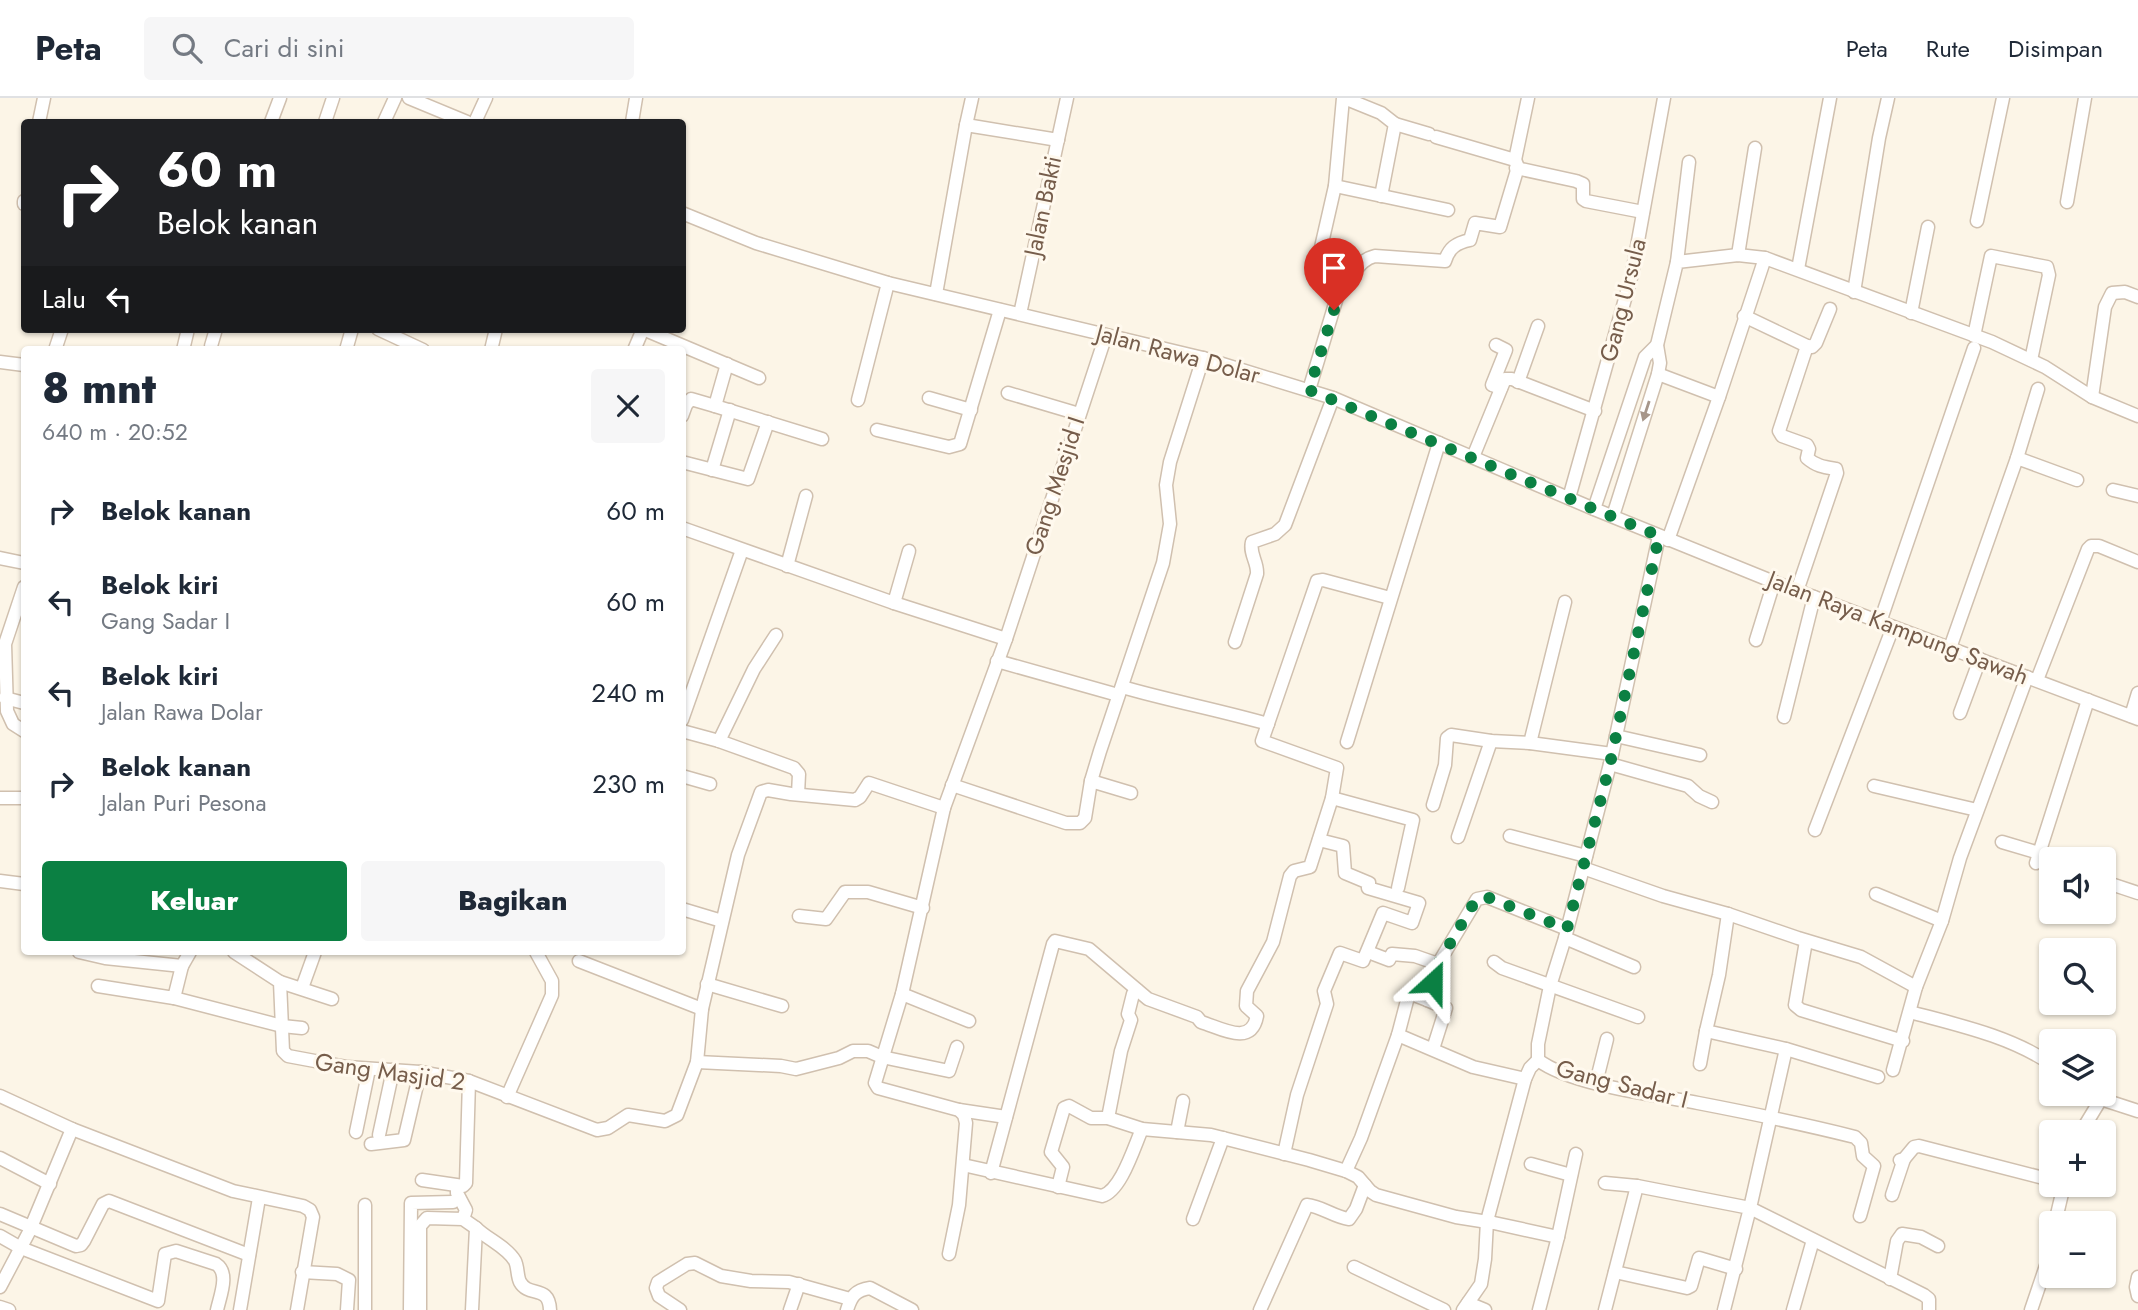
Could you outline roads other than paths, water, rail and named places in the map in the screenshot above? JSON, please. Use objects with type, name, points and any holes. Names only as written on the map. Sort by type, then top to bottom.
[{"type":"street","points":[[41,119],[44,98]]},
{"type":"street","points":[[272,119],[280,98]]},
{"type":"street","points":[[326,119],[333,98]]},
{"type":"street","points":[[385,119],[395,98]]},
{"type":"street","points":[[408,98],[460,119]]},
{"type":"street","points":[[476,119],[486,98]]},
{"type":"street","points":[[632,119],[636,98]]},
{"type":"street","points":[[936,295],[972,98]]},
{"type":"street","name":"Jalan Bakti","points":[[1020,314],[1067,98]]},
{"type":"street","points":[[1341,284],[1321,277],[1317,265],[1335,186],[1344,98],[1381,113],[1395,124],[1515,164],[1576,181],[1583,184],[1583,199],[1586,201],[1643,212]]},
{"type":"street","points":[[1309,390],[1341,284],[1367,258],[1375,256],[1445,261],[1448,250],[1460,242],[1470,240],[1475,223],[1500,228],[1528,98]]},
{"type":"street","name":"Gang Ursula","points":[[1569,498],[1632,274],[1664,98]]},
{"type":"street","points":[[1798,269],[1830,98]]},
{"type":"street","points":[[1854,292],[1888,98]]},
{"type":"street","points":[[1977,221],[2003,98]]},
{"type":"street","points":[[2067,202],[2085,98]]},
{"type":"street","points":[[1381,196],[1395,124]]},
{"type":"street","points":[[967,125],[1058,140]]},
{"type":"street","points":[[1738,255],[1755,148]]},
{"type":"street","points":[[1613,516],[1658,374],[1660,363],[1657,345],[1678,262],[1689,162]]},
{"type":"street","points":[[1335,186],[1448,210]]},
{"type":"street","name":"Jalan Rawa Dolar","points":[[686,217],[756,243],[888,283],[1203,358],[1309,390],[1664,538]]},
{"type":"street","points":[[1911,313],[1928,227]]},
{"type":"street","points":[[1678,262],[1738,255],[1765,258],[1798,269],[1911,313],[1974,342],[2031,360],[2092,397],[2138,416]]},
{"type":"street","points":[[1815,830],[1886,625],[1974,342],[1991,256],[2047,267],[2049,275],[2031,360]]},
{"type":"street","name":"Gang Sadar I","points":[[1765,258],[1719,397],[1664,538],[1611,759],[1550,986],[1538,1044],[1538,1060],[1560,1072],[1596,1083],[1858,1138],[1863,1156],[1874,1166],[1860,1216]]},
{"type":"street","points":[[858,400],[888,283]]},
{"type":"street","points":[[2092,397],[2105,307],[2109,298],[2112,293],[2118,291],[2138,297]]},
{"type":"street","points":[[1744,316],[1812,347],[1830,309]]},
{"type":"street","points":[[877,430],[948,447],[955,446],[963,439],[1000,310]]},
{"type":"street","points":[[1518,382],[1538,326]]},
{"type":"street","points":[[211,346],[215,333]]},
{"type":"street","points":[[387,333],[414,346]]},
{"type":"street","points":[[653,333],[684,346]]},
{"type":"street","name":"Gang Mesjid I","points":[[959,1111],[878,1088],[875,1083],[902,994],[944,808],[1006,639],[1106,335]]},
{"type":"street","points":[[1496,345],[1506,350],[1492,385],[1501,388]]},
{"type":"street","points":[[1594,509],[1645,356],[1657,345]]},
{"type":"street","points":[[1797,591],[1837,473],[1836,469],[1811,462],[1807,457],[1807,445],[1782,436],[1779,431],[1807,346]]},
{"type":"street","points":[[686,347],[759,377]]},
{"type":"street","points":[[952,785],[1074,824],[1085,818],[1091,781],[1168,543],[1170,506],[1166,485],[1170,462],[1203,358]]},
{"type":"street","points":[[0,362],[21,365]]},
{"type":"street","points":[[715,406],[727,364]]},
{"type":"street","points":[[1658,374],[1719,397]]},
{"type":"street","points":[[1473,457],[1505,379],[1595,411]]},
{"type":"street","points":[[1950,648],[2038,389]]},
{"type":"street","points":[[1008,393],[1079,414]]},
{"type":"street","points":[[929,398],[971,410]]},
{"type":"street","points":[[1235,642],[1257,574],[1251,553],[1252,542],[1275,534],[1285,524],[1333,398]]},
{"type":"street","points":[[686,405],[691,399],[822,439]]},
{"type":"street","points":[[712,470],[730,410]]},
{"type":"street","points":[[686,463],[748,479],[768,422]]},
{"type":"street","points":[[1347,742],[1439,443]]},
{"type":"street","points":[[2017,457],[2077,480]]},
{"type":"street","points":[[2113,490],[2138,496]]},
{"type":"street","points":[[787,566],[806,496]]},
{"type":"street","points":[[686,529],[894,603],[1006,639]]},
{"type":"street","name":"Jalan Raya Kampung Sawah","points":[[1664,538],[2135,718]]},
{"type":"street","points":[[1893,1070],[1916,987],[1942,921],[1977,810],[2085,555],[2091,546],[2099,546],[2138,562]]},
{"type":"street","points":[[686,709],[742,550]]},
{"type":"street","points":[[894,603],[909,551]]},
{"type":"street","points":[[0,558],[21,562]]},
{"type":"street","points":[[991,1173],[1055,941],[1089,949],[1148,999],[1197,1017],[1201,1022],[1238,1034],[1250,1032],[1257,1016],[1246,1006],[1247,991],[1273,942],[1290,876],[1293,871],[1310,867],[1332,798],[1338,768],[1262,741],[1317,581],[1390,598]]},
{"type":"street","points":[[1756,640],[1774,582]]},
{"type":"street","points":[[21,595],[3,643],[7,711],[13,724],[21,729]]},
{"type":"street","points":[[1784,717],[1814,597]]},
{"type":"street","points":[[1530,743],[1565,602]]},
{"type":"street","points":[[719,741],[754,669],[776,635]]},
{"type":"street","points":[[1960,713],[1980,659]]},
{"type":"street","points":[[997,661],[1120,691],[1209,707],[1268,724]]},
{"type":"street","points":[[2135,718],[2138,693]]},
{"type":"street","points":[[5,698],[21,702]]},
{"type":"street","points":[[2002,842],[2038,858],[2088,700]]},
{"type":"street","points":[[686,733],[719,741],[794,768],[799,775],[798,794],[855,800],[869,783],[944,808]]},
{"type":"street","points":[[1433,805],[1443,772],[1447,738],[1451,735],[1530,743],[1611,759],[1688,786],[1699,796],[1712,802]]},
{"type":"street","points":[[1616,736],[1700,755]]},
{"type":"street","points":[[1458,837],[1491,741]]},
{"type":"street","points":[[686,777],[710,784]]},
{"type":"street","points":[[1091,781],[1131,793]]},
{"type":"street","points":[[1874,786],[1977,810]]},
{"type":"street","name":"Gang Masjid 2","points":[[280,982],[283,1051],[288,1056],[369,1069],[420,1072],[469,1082],[597,1130],[608,1128],[628,1115],[665,1121],[677,1115],[697,1062],[702,1009],[722,922],[738,855],[761,792],[768,790],[798,794]]},
{"type":"street","points":[[0,797],[21,798]]},
{"type":"street","points":[[1332,798],[1413,820],[1398,888]]},
{"type":"street","points":[[1510,836],[1584,862],[1663,896],[1861,957],[1916,987]]},
{"type":"street","points":[[1284,1154],[1297,1095],[1327,1004],[1324,991],[1340,953],[1363,961],[1384,913],[1412,923],[1419,903],[1368,888],[1369,883],[1345,873],[1343,846],[1319,840]]},
{"type":"street","points":[[0,881],[21,884]]},
{"type":"street","points":[[2116,886],[2138,893]]},
{"type":"street","points":[[799,916],[826,919],[845,892],[868,892],[923,908]]},
{"type":"street","points":[[1876,894],[1942,921]]},
{"type":"street","points":[[1427,1000],[1438,964],[1474,903],[1481,897],[1487,897],[1566,933],[1634,967]]},
{"type":"street","points":[[686,910],[722,922]]},
{"type":"street","points":[[1700,1064],[1719,975],[1728,914]]},
{"type":"street","points":[[1806,941],[1795,1006],[1903,1041]]},
{"type":"street","points":[[1368,952],[1389,960],[1392,954],[1415,956],[1438,964]]},
{"type":"street","points":[[92,955],[182,966]]},
{"type":"street","points":[[174,998],[182,966],[188,955]]},
{"type":"street","points":[[239,955],[280,982],[332,999]]},
{"type":"street","points":[[302,988],[314,955]]},
{"type":"street","points":[[507,1097],[552,995],[552,981],[538,955]]},
{"type":"street","points":[[579,961],[702,1009]]},
{"type":"street","points":[[1494,962],[1502,968],[1638,1017]]},
{"type":"street","points":[[708,984],[782,1006]]},
{"type":"street","points":[[98,986],[174,998],[282,1026],[302,1028]]},
{"type":"street","points":[[1108,1118],[1121,1051],[1130,1026],[1128,1014],[1133,994],[1137,990]]},
{"type":"street","points":[[1346,1171],[1361,1138],[1398,1035],[1409,993],[1446,1008],[1433,1049]]},
{"type":"street","points":[[902,994],[969,1021]]},
{"type":"street","points":[[1910,1012],[1976,1030],[2039,1056]]},
{"type":"street","points":[[1706,1031],[1786,1049],[1878,1076]]},
{"type":"street","points":[[1398,1035],[1473,1067],[1525,1079]]},
{"type":"street","points":[[1596,1083],[1607,1039]]},
{"type":"street","points":[[697,1062],[796,1069],[839,1058],[853,1051],[869,1051],[882,1057],[949,1071],[957,1047]]},
{"type":"street","points":[[1724,1310],[1751,1208],[1786,1049]]},
{"type":"street","points":[[1485,1310],[1465,1307],[1480,1284],[1485,1259],[1487,1222],[1525,1079],[1538,1060]]},
{"type":"street","points":[[356,1132],[369,1069]]},
{"type":"street","points":[[393,1070],[375,1139],[404,1140],[420,1072]]},
{"type":"street","points":[[422,1180],[457,1186],[466,1183],[469,1082]]},
{"type":"street","points":[[0,1096],[72,1129],[233,1191],[303,1206],[310,1210],[313,1217],[296,1310]]},
{"type":"street","points":[[1177,1132],[1183,1101]]},
{"type":"street","points":[[2116,1103],[2138,1111]]},
{"type":"street","points":[[1058,1187],[1063,1167],[1051,1153],[1064,1108],[1069,1106],[1091,1118],[1108,1118],[1142,1129],[1223,1138],[1284,1154],[1346,1171],[1358,1177],[1376,1195],[1456,1217],[1558,1237]]},
{"type":"street","points":[[959,1111],[1006,1117]]},
{"type":"street","points":[[948,1254],[959,1205],[967,1123],[959,1111]]},
{"type":"street","points":[[0,1287],[26,1238],[72,1129]]},
{"type":"street","points":[[963,1165],[1102,1196],[1109,1194],[1117,1185],[1142,1129]]},
{"type":"street","points":[[1193,1219],[1223,1138]]},
{"type":"street","points":[[1892,1195],[1902,1159],[1914,1147],[1924,1146],[2039,1177]]},
{"type":"street","points":[[1539,1310],[1576,1154]]},
{"type":"street","points":[[0,1158],[50,1184]]},
{"type":"street","points":[[1531,1164],[1571,1175]]},
{"type":"street","points":[[1605,1183],[1637,1186],[1751,1208],[1929,1298],[1929,1310]]},
{"type":"street","points":[[1261,1310],[1307,1205],[1349,1219],[1365,1185]]},
{"type":"street","points":[[457,1186],[457,1193],[466,1210],[463,1219]]},
{"type":"street","points":[[1605,1310],[1637,1186]]},
{"type":"street","points":[[240,1310],[258,1198]]},
{"type":"street","points":[[0,1236],[81,1245],[103,1204],[109,1201],[249,1255]]},
{"type":"street","points":[[410,1310],[411,1203],[453,1202]]},
{"type":"street","points":[[365,1205],[365,1310]]},
{"type":"street","points":[[0,1214],[26,1238],[157,1306],[165,1254],[169,1251],[176,1251],[222,1268],[224,1275],[217,1310]]},
{"type":"street","points":[[420,1310],[420,1226],[427,1218],[463,1219],[476,1228],[509,1254],[516,1262],[520,1282],[525,1287],[545,1294],[550,1300],[550,1310]]},
{"type":"street","points":[[472,1310],[476,1228]]},
{"type":"street","points":[[1890,1279],[1897,1241],[1902,1234],[1921,1237],[1938,1246]]},
{"type":"street","points":[[1793,1310],[1814,1240]]},
{"type":"street","points":[[1615,1272],[1687,1289],[1691,1286],[1699,1258],[1736,1269]]},
{"type":"street","points":[[680,1310],[659,1296],[656,1288],[658,1282],[691,1263],[699,1264],[721,1276],[799,1284],[849,1305],[856,1292],[870,1288],[907,1308]]},
{"type":"street","points":[[1354,1267],[1444,1310]]},
{"type":"street","points":[[302,1272],[337,1275],[349,1280],[347,1310]]},
{"type":"street","points":[[2138,1277],[2138,1296]]},
{"type":"street","points":[[790,1310],[799,1284]]},
{"type":"street","points":[[2031,1310],[2039,1286]]},
{"type":"street","points":[[0,1307],[9,1310]]}]
